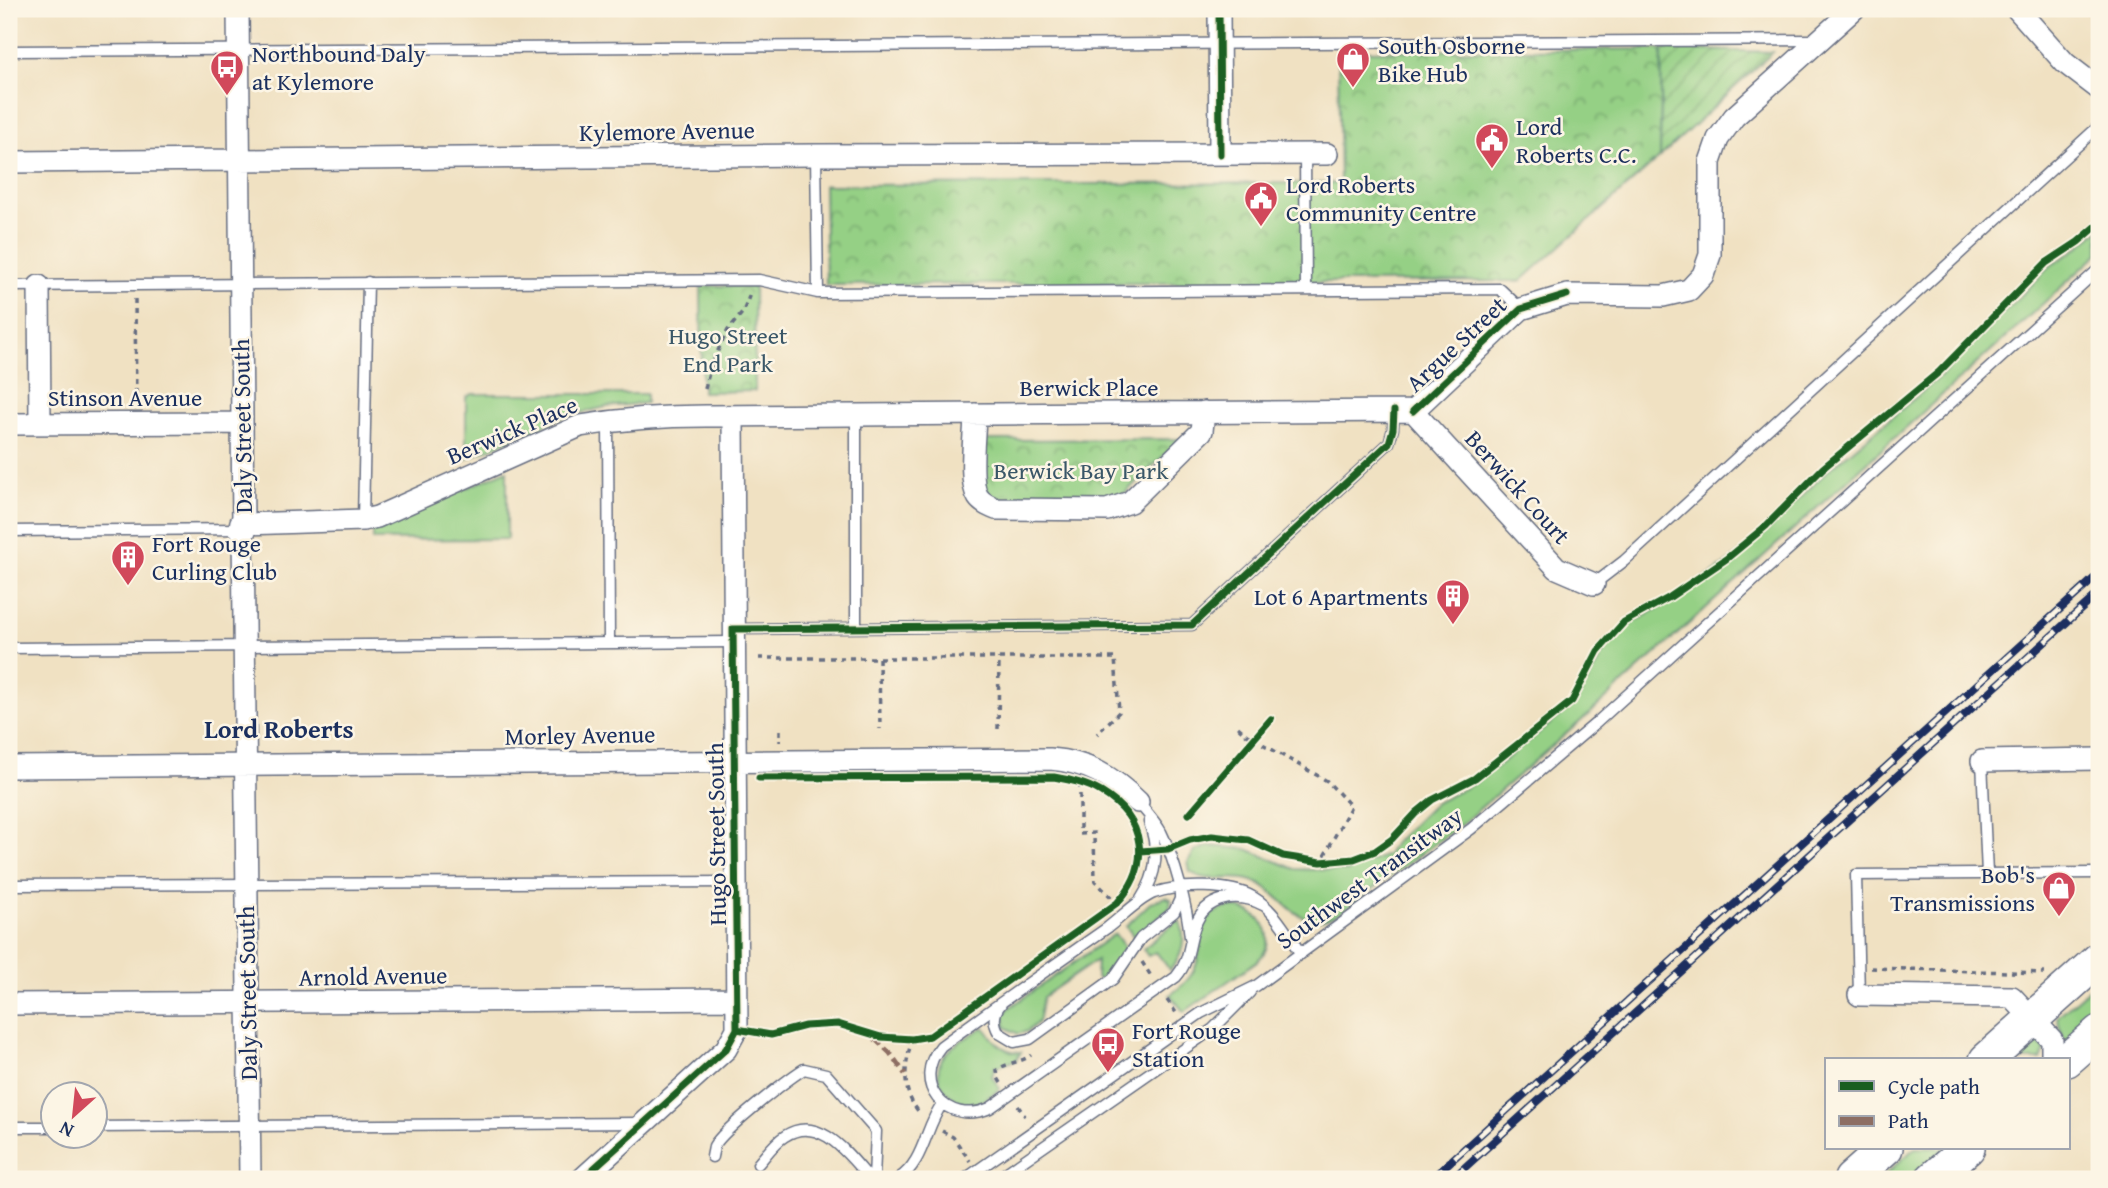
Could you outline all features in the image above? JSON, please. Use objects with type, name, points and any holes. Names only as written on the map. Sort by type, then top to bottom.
[{"type":"main road","points":[[1988,1058],[2090,967]]},
{"type":"main road","points":[[2069,1058],[2099,1032]]},
{"type":"main road","points":[[1851,1179],[1884,1150]]},
{"type":"main road","points":[[1932,1179],[1966,1150]]},
{"type":"street","name":"Daly Street South","points":[[238,9],[250,1179]]},
{"type":"street","points":[[1219,9],[1220,154]]},
{"type":"street","name":"Argue Street","points":[[1404,411],[1521,309],[1567,295],[1663,296],[1689,290],[1703,275],[1710,255],[1710,162],[1718,139],[1734,117],[1854,9]]},
{"type":"street","points":[[2017,9],[2065,63],[2099,89]]},
{"type":"street","name":"Kylemore Avenue","points":[[9,162],[816,155],[1327,154]]},
{"type":"street","points":[[39,286],[40,424]]},
{"type":"street","name":"Berwick Court","points":[[1404,411],[1557,568],[1594,584]]},
{"type":"street","name":"Berwick Place","points":[[243,527],[377,517],[580,426],[608,421],[661,416],[1404,411]]},
{"type":"street","points":[[975,414],[974,484],[977,496],[984,504],[996,509],[1107,510],[1130,502],[1202,431],[1204,412]]},
{"type":"street","name":"Hugo Street South","points":[[643,1124],[726,1049],[737,1029],[733,416]]},
{"type":"street","name":"Stinson Avenue","points":[[9,424],[242,423]]},
{"type":"street","name":"Morley Avenue","points":[[9,767],[736,759],[1067,760],[1098,770],[1113,779],[1138,802]]},
{"type":"street","points":[[1982,761],[2099,759]]},
{"type":"street","points":[[1859,995],[2012,997],[2052,1040],[2052,1058]]},
{"type":"street","name":"Arnold Avenue","points":[[9,1004],[737,999]]},
{"type":"street","points":[[582,1179],[643,1124]]},
{"type":"lane","points":[[9,51],[1819,40]]},
{"type":"lane","points":[[1594,584],[1624,561],[2099,126]]},
{"type":"lane","points":[[1305,154],[1306,290]]},
{"type":"lane","points":[[816,155],[818,293]]},
{"type":"lane","name":"Southwest Transitway","points":[[965,1179],[1201,1013],[1256,986],[1471,830],[1595,724],[2099,268]]},
{"type":"lane","points":[[9,286],[753,281],[818,293],[1500,289],[1521,309]]},
{"type":"lane","points":[[363,520],[368,282]]},
{"type":"lane","points":[[9,648],[609,642],[856,627],[1192,625],[1389,443],[1393,429],[1404,411]]},
{"type":"lane","points":[[856,414],[856,627]]},
{"type":"lane","points":[[608,421],[609,642]]},
{"type":"lane","points":[[9,531],[243,527]]},
{"type":"lane","points":[[1982,761],[1987,874]]},
{"type":"lane","points":[[1138,802],[1161,832],[1180,889],[1191,943]]},
{"type":"lane","points":[[1132,909],[1148,889],[1156,865],[1155,838],[1149,820],[1138,802]]},
{"type":"lane","points":[[1859,995],[1856,875],[2099,873]]},
{"type":"lane","points":[[9,885],[737,882]]},
{"type":"lane","points":[[1263,905],[1244,898],[1216,901],[1198,919],[1186,962],[1170,983],[990,1108],[969,1114],[950,1109],[936,1097],[930,1080],[931,1062],[941,1046],[1156,892],[1227,888],[1241,891],[1263,905],[1272,912],[1301,954]]},
{"type":"lane","points":[[1003,1001],[995,1014],[999,1033],[1014,1042],[1030,1039],[1113,979],[1141,939],[1174,912],[1180,899],[1180,889]]},
{"type":"lane","name":"Southwest Transitway","points":[[997,1179],[1213,1029],[1256,986]]},
{"type":"lane","points":[[712,1157],[714,1147],[728,1131],[786,1080],[804,1069],[826,1074],[876,1131],[872,1179]]},
{"type":"lane","points":[[898,1179],[914,1165],[931,1122],[942,1104]]},
{"type":"lane","points":[[108,1126],[643,1124]]},
{"type":"lane","points":[[9,1127],[38,1127]]},
{"type":"lane","points":[[758,1164],[785,1136],[797,1131],[811,1130],[826,1135],[837,1143],[872,1179]]},
{"type":"path","points":[[705,389],[719,346],[728,330],[743,313],[754,285],[753,281]]},
{"type":"path","points":[[135,286],[136,423]]},
{"type":"path","points":[[879,657],[880,729]]},
{"type":"path","points":[[759,658],[1115,658],[1119,712],[1097,734]]},
{"type":"path","points":[[998,729],[999,658]]},
{"type":"path","points":[[1238,727],[1327,781],[1350,806],[1321,862]]},
{"type":"path","points":[[1245,748],[1262,729]]},
{"type":"path","points":[[1067,779],[1089,786]]},
{"type":"path","points":[[1080,782],[1080,834],[1094,833],[1096,881],[1116,903]]},
{"type":"path","points":[[1308,860],[1332,861]]},
{"type":"path","points":[[1858,968],[2090,967]]},
{"type":"path","points":[[901,1038],[921,1037]]},
{"type":"green space","name":"Lord Roberts C.C.","points":[[1662,49],[1660,157],[1521,281],[826,285],[824,185],[1340,183],[1338,51]]},
{"type":"green space","points":[[1662,49],[1773,52],[1660,157]]},
{"type":"green space","points":[[2099,230],[2099,253],[1589,714],[1462,824],[1340,913],[1324,919],[1301,916],[1262,885],[1234,878],[1205,878],[1190,872],[1188,862],[1195,851],[1209,846],[1247,849],[1295,869],[1347,871],[1387,855],[1393,844],[1435,803],[1477,782],[1575,704],[1608,644],[1627,626],[1728,563],[1768,530],[1826,472],[1941,376],[2049,267]]},
{"type":"green space","name":"Hugo Street End Park","points":[[701,286],[754,286],[755,391],[702,392]]},
{"type":"green space","points":[[472,394],[646,394],[646,403],[606,407],[564,417],[466,459],[466,397]]},
{"type":"green space","name":"Berwick Bay Park","points":[[1181,439],[1123,495],[1103,501],[1001,500],[987,493],[983,477],[982,440]]},
{"type":"green space","points":[[507,470],[507,539],[373,540],[373,529]]},
{"type":"green space","points":[[1165,897],[1171,899],[1170,908],[1134,937],[1126,926],[1151,902]]},
{"type":"green space","points":[[1230,907],[1250,912],[1258,918],[1268,934],[1268,943],[1257,961],[1184,1012],[1170,995],[1186,982],[1194,970],[1205,922],[1218,911]]},
{"type":"green space","points":[[1177,921],[1181,923],[1183,942],[1181,953],[1170,970],[1156,952],[1148,956],[1143,949]]},
{"type":"green space","points":[[1115,934],[1125,948],[1100,980],[1096,977],[1097,960],[1043,997],[1038,1022],[1028,1031],[1018,1034],[1005,1027],[1004,1014],[1009,1008]]},
{"type":"green space","points":[[2099,980],[2099,1011],[2065,1041],[2058,1016]]},
{"type":"green space","points":[[984,1027],[1004,1048],[1021,1052],[1016,1060],[995,1067],[992,1076],[1000,1089],[976,1103],[958,1101],[940,1082],[940,1065],[952,1048]]},
{"type":"green space","points":[[2037,1038],[2042,1041],[2045,1051],[2042,1058],[2013,1058]]},
{"type":"green space","points":[[1913,1150],[1944,1150],[1909,1179],[1880,1179]]},
{"type":"railway","points":[[1431,1179],[2099,574]]},
{"type":"railway","points":[[1452,1179],[2099,593]]},
{"type":"marked path","points":[[874,1038],[890,1053],[905,1074]]},
{"type":"cycle path","points":[[1219,9],[1220,154]]},
{"type":"cycle path","points":[[1141,851],[1168,849],[1190,840],[1212,836],[1248,840],[1283,856],[1321,862],[1354,859],[1375,851],[1392,839],[1432,800],[1475,778],[1572,701],[1598,651],[1624,622],[1670,597],[1726,559],[1766,526],[1823,468],[1939,372],[2046,263],[2099,224]]},
{"type":"cycle path","points":[[1413,411],[1521,309],[1567,295]]},
{"type":"cycle path","points":[[582,1179],[726,1049],[737,1029],[733,629],[1192,625],[1389,443],[1394,411]]},
{"type":"cycle path","points":[[1189,814],[1271,719]]},
{"type":"cycle path","points":[[737,1029],[771,1035],[805,1026],[838,1024],[881,1037],[912,1039],[930,1036],[1117,903],[1136,873],[1139,858],[1135,829],[1116,803],[1095,789],[1066,779],[759,778]]},
{"type":"place","name":"South Osborne Bike Hub","points":[[1353,89]]},
{"type":"place","name":"Northbound Daly at Kylemore","points":[[227,97]]},
{"type":"place","name":"Lord Roberts C.C.","points":[[1492,170]]},
{"type":"place","name":"Lord Roberts Community Centre","points":[[1261,228]]},
{"type":"place","name":"Fort Rouge Curling Club","points":[[128,587]]},
{"type":"place","name":"Lot 6 Apartments","points":[[1453,626]]},
{"type":"place","name":"Bob's Transmissions","points":[[2059,918]]},
{"type":"place","name":"Fort Rouge Station","points":[[1108,1074]]},
{"type":"district","name":"Lord Roberts","points":[[279,728]]}]
